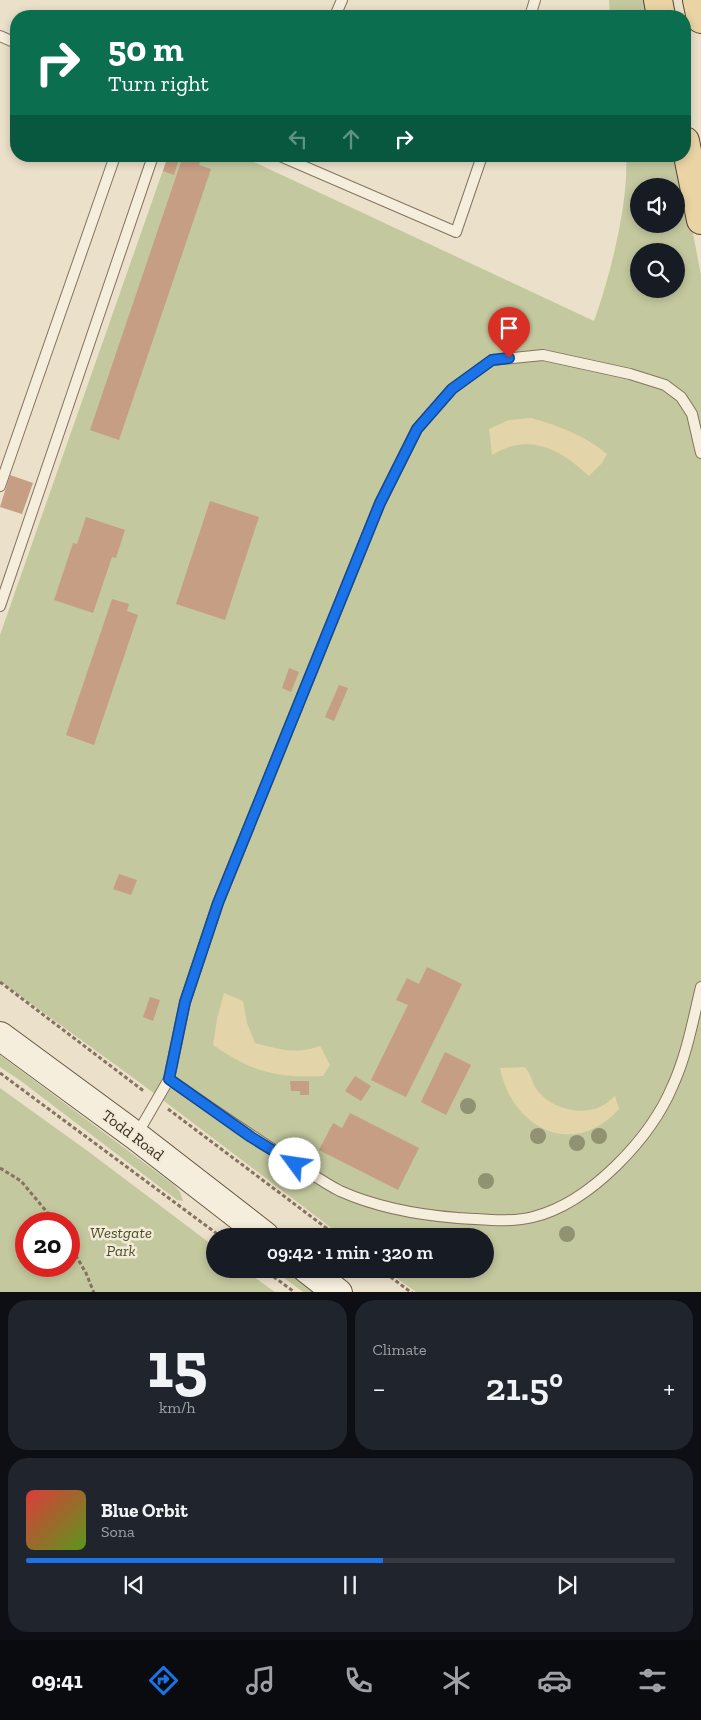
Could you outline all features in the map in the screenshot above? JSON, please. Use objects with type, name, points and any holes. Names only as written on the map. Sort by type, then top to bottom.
[{"type":"main road","points":[[697,0],[701,17]]},
{"type":"main road","points":[[689,162],[701,220]]},
{"type":"main road","name":"Todd Road","points":[[0,1036],[136,1136],[255,1228]]},
{"type":"main road","points":[[319,1278],[338,1292]]},
{"type":"lane","points":[[0,486],[113,162]]},
{"type":"lane","points":[[0,606],[151,162]]},
{"type":"lane","points":[[294,162],[456,232],[480,162]]},
{"type":"lane","points":[[136,1136],[169,1079],[185,1002],[218,903],[380,503],[417,429],[452,389],[492,360],[543,356],[630,374],[666,385],[681,397],[692,414],[701,453]]},
{"type":"lane","points":[[169,1079],[251,1137],[340,1190],[379,1204],[437,1216],[499,1221],[533,1217],[559,1208],[580,1196],[606,1175],[648,1127],[664,1104],[679,1070],[701,987]]},
{"type":"path","points":[[0,1073],[209,1228]]},
{"type":"path","points":[[0,1168],[21,1181],[49,1212]]},
{"type":"path","points":[[80,1262],[94,1292]]},
{"type":"path","points":[[276,1278],[295,1292]]},
{"type":"path","points":[[393,1278],[412,1292]]},
{"type":"green space","points":[[609,0],[647,0],[649,10],[610,10]]},
{"type":"green space","points":[[166,162],[254,162],[594,321],[617,239],[625,195],[626,162],[679,162],[682,178],[630,178],[630,233],[685,233],[685,192],[701,275],[701,1292],[416,1292],[397,1278],[494,1278],[494,1228],[331,1228],[139,1082],[0,981],[0,635]]},
{"type":"green space","points":[[0,1055],[174,1185],[180,1192],[183,1201],[177,1200],[0,1067]]},
{"type":"green space","name":"Westgate Park","points":[[0,1088],[206,1240],[206,1278],[256,1278],[275,1292],[0,1292]]},
{"type":"green space","points":[[284,1278],[296,1278],[315,1292],[303,1292]]},
{"type":"sand","points":[[531,418],[571,432],[589,441],[607,454],[602,463],[589,476],[578,466],[555,451],[531,444],[506,448],[492,455],[489,429],[509,420]]},
{"type":"sand","points":[[224,993],[243,1001],[247,1023],[255,1043],[295,1051],[320,1046],[330,1065],[323,1076],[291,1076],[265,1071],[240,1062],[213,1045]]},
{"type":"sand","points":[[525,1067],[537,1090],[557,1106],[574,1110],[592,1110],[602,1106],[615,1096],[619,1109],[601,1124],[583,1133],[564,1134],[547,1130],[531,1121],[517,1107],[507,1089],[500,1068]]},
{"type":"building","points":[[166,162],[178,162],[174,175],[163,171]]},
{"type":"building","points":[[181,162],[200,162],[199,165],[211,169],[119,440],[90,430]]},
{"type":"building","points":[[10,475],[33,483],[22,514],[0,507]]},
{"type":"building","points":[[210,501],[259,517],[225,620],[176,604]]},
{"type":"building","points":[[86,517],[125,530],[116,558],[112,557],[93,613],[54,600],[73,543],[77,544]]},
{"type":"building","points":[[112,599],[129,604],[127,611],[138,615],[94,745],[66,735]]},
{"type":"building","points":[[289,668],[299,672],[291,692],[282,688]]},
{"type":"building","points":[[339,685],[348,688],[334,721],[325,717]]},
{"type":"building","points":[[119,874],[137,880],[131,895],[113,889]]},
{"type":"building","points":[[427,967],[462,984],[406,1097],[371,1080],[408,1005],[396,1000],[407,978],[419,984]]},
{"type":"building","points":[[150,997],[160,1000],[153,1021],[143,1017]]},
{"type":"building","points":[[445,1052],[471,1065],[446,1115],[421,1102]]},
{"type":"building","points":[[355,1076],[371,1086],[361,1101],[345,1091]]},
{"type":"building","points":[[290,1081],[309,1081],[309,1095],[300,1095],[300,1091],[291,1091]]},
{"type":"building","points":[[350,1113],[419,1148],[398,1190],[319,1150],[333,1123],[342,1128]]},
{"type":"route","points":[[295,1164],[251,1137],[169,1079],[185,1002],[218,903],[317,655],[380,503],[417,429],[452,389],[492,360],[509,358]]}]
